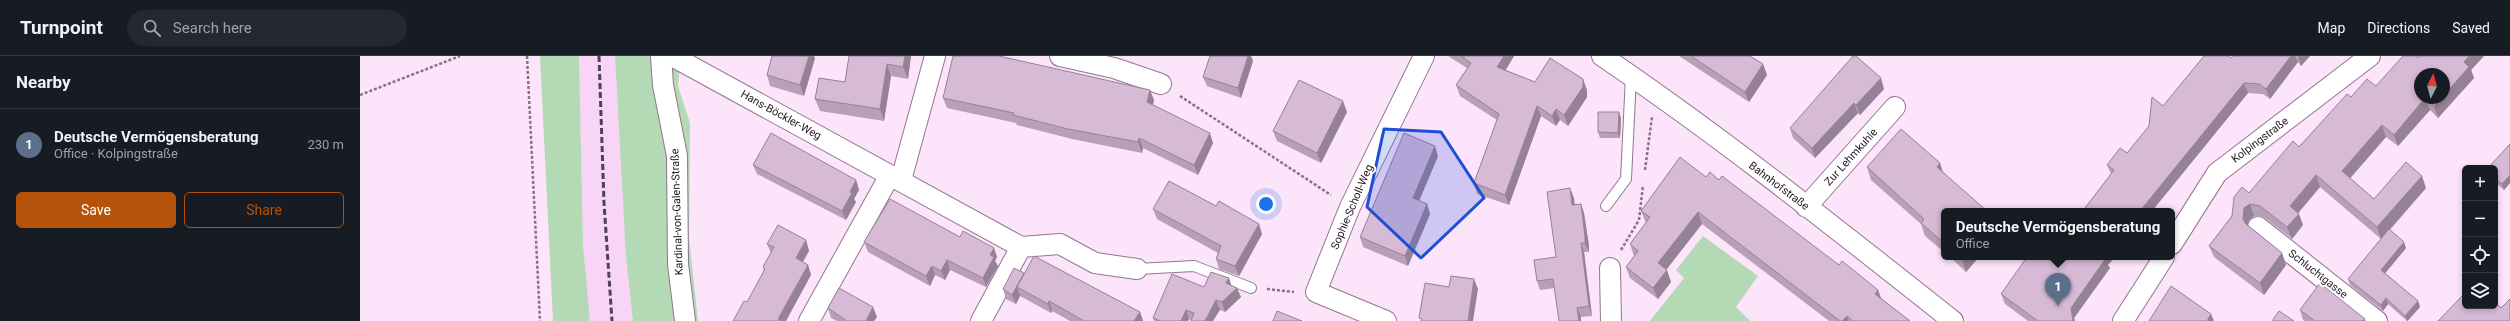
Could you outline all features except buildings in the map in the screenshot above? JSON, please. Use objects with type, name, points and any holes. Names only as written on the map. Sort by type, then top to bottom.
[{"type":"street","name":"Kardinal-von-Galen-Straße","points":[[661,56],[663,85],[677,156],[678,264],[685,321]]},
{"type":"street","name":"Hans-Böckler-Weg","points":[[672,56],[1021,247]]},
{"type":"street","points":[[809,321],[895,178],[935,56]]},
{"type":"street","points":[[1060,56],[1114,68],[1161,84]]},
{"type":"street","name":"Sophie-Scholl-Weg","points":[[1316,292],[1350,207],[1424,56]]},
{"type":"street","name":"Bahnhofstraße","points":[[1602,56],[1806,207],[1953,321]]},
{"type":"street","name":"Kolpingstraße","points":[[2175,239],[2217,173],[2370,56]]},
{"type":"street","name":"Zur Lehmkuhle","points":[[1806,207],[1895,107]]},
{"type":"street","name":"Schluchtgasse","points":[[2258,227],[2377,321]]},
{"type":"street","points":[[981,321],[1021,247],[1060,244],[1095,263],[1137,269]]},
{"type":"street","points":[[2123,321],[2162,260]]},
{"type":"street","points":[[1610,268],[1610,321]]},
{"type":"street","points":[[1316,292],[1386,321]]},
{"type":"lane","points":[[1606,206],[1626,179],[1631,76]]},
{"type":"lane","points":[[1137,269],[1194,266],[1251,288]]},
{"type":"path","points":[[360,95],[460,56]]},
{"type":"path","points":[[527,56],[540,321]]},
{"type":"path","points":[[1161,84],[1350,207]]},
{"type":"path","points":[[1251,288],[1295,292],[1316,292]]},
{"type":"highlighted area","points":[[1384,129],[1441,132],[1484,198],[1421,258],[1367,207]]},
{"type":"shaded area","points":[[579,56],[615,56],[626,257],[633,321],[590,321],[583,245]]},
{"type":"green space","points":[[540,56],[579,56],[583,245],[590,321],[553,321]]},
{"type":"green space","points":[[615,56],[681,56],[678,86],[690,123],[689,238],[698,321],[633,321],[626,257]]},
{"type":"green space","points":[[1703,236],[1758,276],[1736,307],[1750,321],[1650,321],[1684,278],[1676,270]]},
{"type":"railway","points":[[599,56],[604,203],[612,321]]},
{"type":"place","name":"Deutsche Vermögensberatung","points":[[2058,306]]}]
